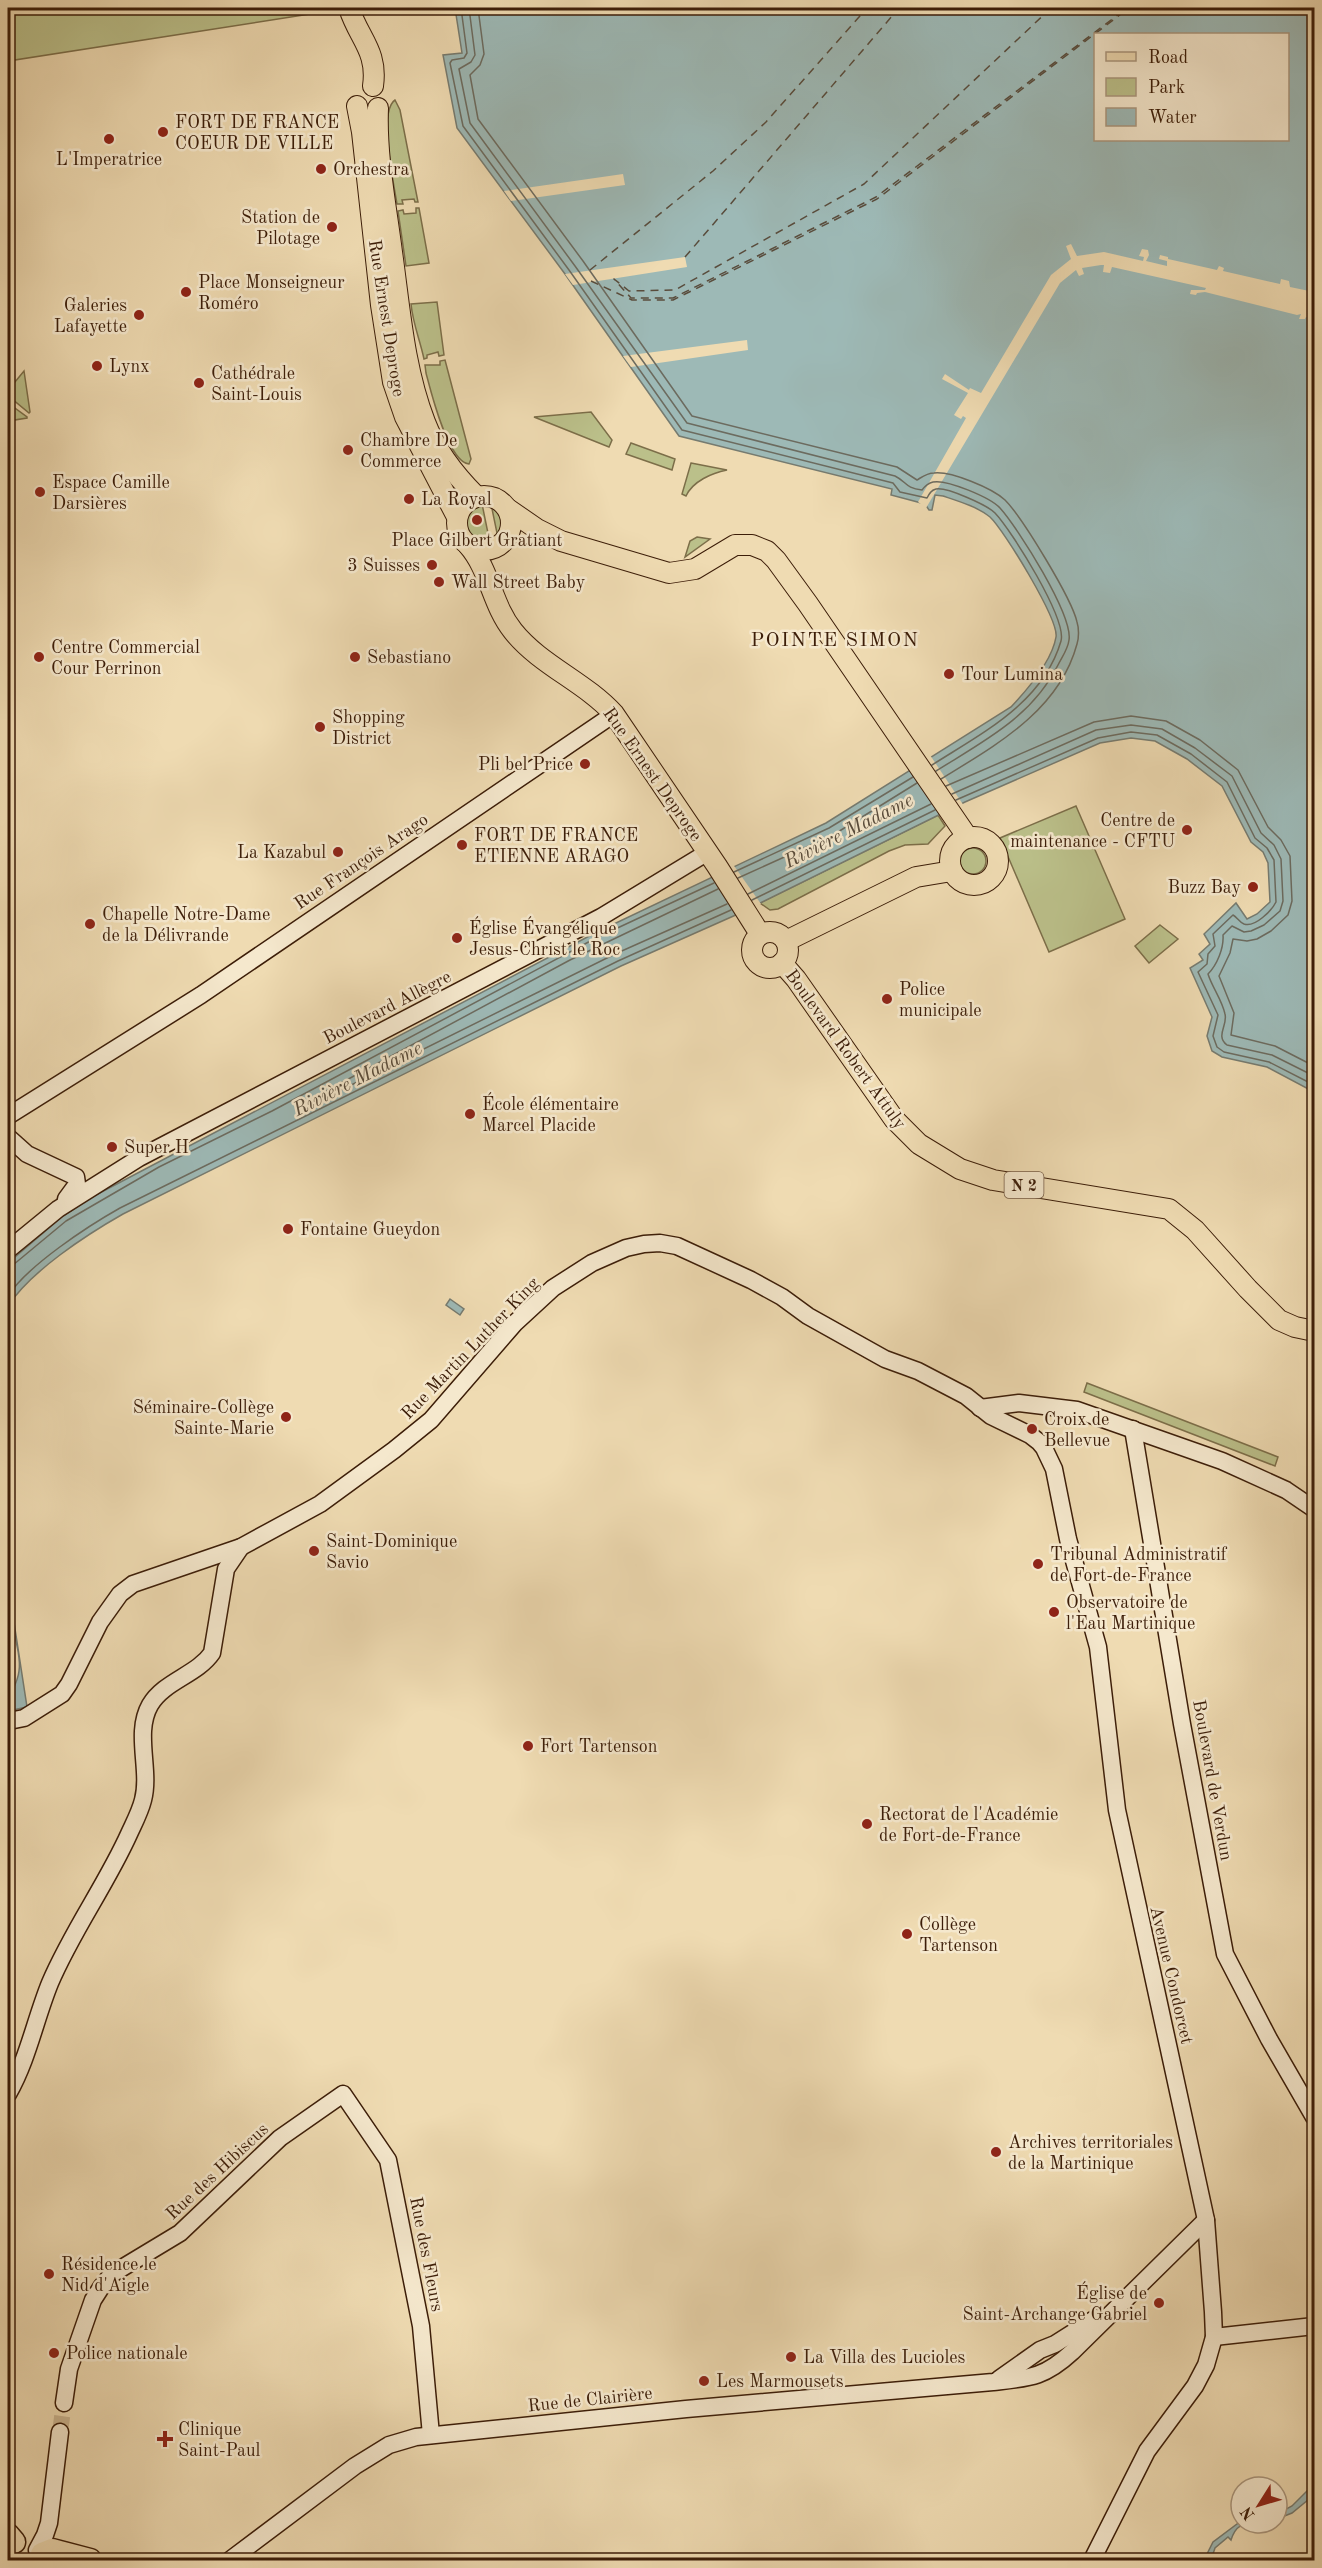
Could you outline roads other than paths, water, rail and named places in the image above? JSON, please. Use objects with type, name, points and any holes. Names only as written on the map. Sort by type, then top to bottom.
[{"type":"highway","points":[[42,2555],[52,2550],[90,2560]]},
{"type":"main road","points":[[349,8],[373,57],[375,72],[373,86],[381,96],[378,108],[368,112],[357,106],[355,99],[362,87],[373,86]]},
{"type":"main road","name":"Rue Ernest Deproge","points":[[357,106],[362,127],[381,305],[393,382],[405,417],[457,517]]},
{"type":"main road","name":"Rue Ernest Deproge","points":[[378,108],[385,197],[412,385],[425,423],[437,447],[449,467],[476,496]]},
{"type":"main road","points":[[508,509],[511,517],[510,532],[501,544],[486,550],[468,545],[458,532],[457,517],[464,504],[476,496],[494,497],[537,529],[561,541],[669,573],[695,569],[735,545],[752,545],[767,551],[798,589],[968,838]]},
{"type":"main road","name":"Rue Ernest Deproge","points":[[468,545],[480,561],[500,611],[512,630],[530,648],[596,696],[614,714],[713,859],[760,934]]},
{"type":"main road","name":"Rue François Arago","points":[[8,1116],[201,995],[614,714]]},
{"type":"main road","points":[[968,838],[983,839],[994,848],[998,863],[996,871],[986,882],[971,885],[963,883],[952,871],[951,854],[955,847],[968,838]]},
{"type":"main road","name":"Boulevard Allègre","points":[[8,1250],[58,1209],[139,1158],[713,859]]},
{"type":"main road","points":[[786,941],[916,877],[952,871]]},
{"type":"main road","points":[[771,931],[786,941],[788,950],[782,963],[766,968],[756,962],[752,946],[760,934],[771,931]]},
{"type":"main road","name":"Boulevard Robert Attuly","points":[[782,963],[796,979],[894,1119],[919,1144],[960,1169],[993,1180],[1169,1209],[1195,1230],[1279,1320],[1295,1327],[1314,1331]]},
{"type":"main road","name":"Boulevard Allègre","points":[[8,1137],[27,1154],[72,1174],[78,1179],[77,1184],[58,1209]]},
{"type":"main road","name":"Boulevard Allègre","points":[[72,1174],[112,1173]]},
{"type":"main road","name":"Rue Martin Luther King","points":[[8,1718],[14,1720],[24,1718],[62,1694],[100,1622],[120,1594],[134,1584],[241,1547],[320,1504],[414,1435],[435,1416],[515,1323],[553,1288],[598,1260],[626,1248],[644,1244],[677,1246],[751,1280],[782,1297],[807,1316],[885,1359],[940,1382],[966,1396],[981,1408]]},
{"type":"main road","points":[[981,1408],[1019,1403],[1067,1409],[1103,1418],[1222,1461],[1286,1490],[1314,1509]]},
{"type":"main road","name":"Avenue Condorcet","points":[[981,1408],[1030,1435],[1044,1448],[1054,1469],[1068,1539],[1098,1647],[1117,1810],[1206,2220],[1214,2337],[1206,2365],[1142,2459],[1092,2560]]},
{"type":"main road","name":"Boulevard de Verdun","points":[[1133,1429],[1182,1724],[1225,1954],[1269,2039],[1314,2117]]},
{"type":"main road","points":[[8,2094],[26,2058],[50,1983],[107,1878],[143,1802],[146,1786],[144,1733],[149,1706],[173,1682],[207,1659],[212,1653],[226,1569],[241,1547]]},
{"type":"main road","points":[[192,1564],[210,1568],[217,1575],[222,1588]]},
{"type":"main road","name":"Rue des Fleurs","points":[[343,2094],[388,2160],[421,2326],[431,2435]]},
{"type":"main road","name":"Rue des Hibiscus","points":[[64,2403],[69,2369],[93,2300],[112,2274],[180,2233],[280,2138],[343,2094]]},
{"type":"main road","name":"Rue de Clairière","points":[[230,2560],[355,2466],[401,2441],[431,2435],[686,2409],[993,2382],[1019,2379],[1050,2370],[1072,2352],[1206,2220]]},
{"type":"main road","name":"Rue de Clairière","points":[[993,2382],[1040,2350],[1055,2344],[1114,2309]]},
{"type":"main road","points":[[1214,2337],[1314,2326]]},
{"type":"main road","points":[[1019,2379],[1031,2369],[1040,2350],[1072,2352]]},
{"type":"main road","points":[[10,2540],[26,2544],[42,2555],[60,2433]]},
{"type":"water","name":"Rivière Madame","points":[[455,8],[1314,8],[1314,1092],[1267,1067],[1222,1057],[1212,1051],[1207,1036],[1212,1017],[1190,968],[1203,960],[1199,954],[1210,944],[1204,934],[1236,903],[1247,919],[1257,914],[1270,902],[1268,863],[1263,852],[1251,842],[1222,786],[1187,759],[1155,741],[1131,738],[1100,743],[965,802],[738,914],[621,966],[123,1214],[76,1243],[45,1267],[30,1280],[8,1306],[8,1263],[63,1216],[92,1197],[595,933],[826,823],[1011,707],[1038,675],[1054,646],[1055,627],[1040,595],[997,525],[980,510],[935,495],[932,510],[929,510],[925,504],[891,495],[892,489],[679,436],[565,274],[457,128],[443,55],[462,53]]},
{"type":"water","points":[[450,1299],[464,1309],[460,1315],[446,1305]]},
{"type":"water","points":[[8,1597],[27,1707],[8,1711],[9,1699],[18,1677],[19,1663]]},
{"type":"water","points":[[1314,2484],[1314,2495],[1289,2514],[1289,2508]]},
{"type":"water","points":[[1229,2530],[1229,2535],[1233,2535],[1231,2540],[1228,2537],[1215,2548],[1211,2560],[1204,2560],[1213,2542]]},
{"type":"tunnel","points":[[60,2432],[64,2403]]},
{"type":"place","name":"FORT DE FRANCE COEUR DE VILLE","points":[[163,132]]},
{"type":"place","name":"L'Imperatrice","points":[[109,139]]},
{"type":"place","name":"Orchestra","points":[[321,169]]},
{"type":"place","name":"Station de Pilotage","points":[[332,227]]},
{"type":"place","name":"Place Monseigneur Roméro","points":[[186,292]]},
{"type":"place","name":"Galeries Lafayette","points":[[139,315]]},
{"type":"place","name":"Lynx","points":[[97,366]]},
{"type":"place","name":"Cathédrale Saint-Louis","points":[[199,383]]},
{"type":"place","name":"Chambre De Commerce","points":[[348,450]]},
{"type":"place","name":"Espace Camille Darsières","points":[[40,492]]},
{"type":"place","name":"La Royal","points":[[409,499]]},
{"type":"place","name":"Place Gilbert Gratiant","points":[[477,520]]},
{"type":"place","name":"3 Suisses","points":[[432,565]]},
{"type":"place","name":"Wall Street Baby","points":[[439,582]]},
{"type":"place","name":"Centre Commercial Cour Perrinon","points":[[39,657]]},
{"type":"place","name":"Sebastiano","points":[[355,657]]},
{"type":"place","name":"Tour Lumina","points":[[949,674]]},
{"type":"place","name":"Shopping District","points":[[320,727]]},
{"type":"place","name":"Pli bel Price","points":[[585,764]]},
{"type":"place","name":"Centre de maintenance - CFTU","points":[[1187,830]]},
{"type":"place","name":"FORT DE FRANCE ETIENNE ARAGO","points":[[462,845]]},
{"type":"place","name":"La Kazabul","points":[[338,852]]},
{"type":"place","name":"Buzz Bay","points":[[1253,887]]},
{"type":"place","name":"Chapelle Notre-Dame de la Délivrande","points":[[90,924]]},
{"type":"place","name":"Église Évangélique Jesus-Christ le Roc","points":[[457,938]]},
{"type":"place","name":"Police municipale","points":[[887,999]]},
{"type":"place","name":"École élémentaire Marcel Placide","points":[[470,1114]]},
{"type":"place","name":"Super H","points":[[112,1147]]},
{"type":"place","name":"Fontaine Gueydon","points":[[288,1229]]},
{"type":"place","name":"Séminaire-Collège Sainte-Marie","points":[[286,1417]]},
{"type":"place","name":"Croix de Bellevue","points":[[1032,1429]]},
{"type":"place","name":"Saint-Dominique Savio","points":[[314,1551]]},
{"type":"place","name":"Tribunal Administratif de Fort-de-France","points":[[1038,1564]]},
{"type":"place","name":"Observatoire de l'Eau Martinique","points":[[1054,1612]]},
{"type":"place","name":"Fort Tartenson","points":[[528,1746]]},
{"type":"place","name":"Rectorat de l'Académie de Fort-de-France","points":[[867,1824]]},
{"type":"place","name":"Collège Tartenson","points":[[907,1934]]},
{"type":"place","name":"Archives territoriales de la Martinique","points":[[996,2152]]},
{"type":"place","name":"Résidence le Nid d'Aigle","points":[[49,2274]]},
{"type":"place","name":"Église de Saint-Archange Gabriel","points":[[1159,2303]]},
{"type":"place","name":"Police nationale","points":[[54,2353]]},
{"type":"place","name":"La Villa des Lucioles","points":[[791,2357]]},
{"type":"place","name":"Les Marmousets","points":[[704,2381]]},
{"type":"place","name":"Clinique Saint-Paul","points":[[165,2439]]},
{"type":"district","name":"POINTE SIMON","points":[[835,639]]}]
